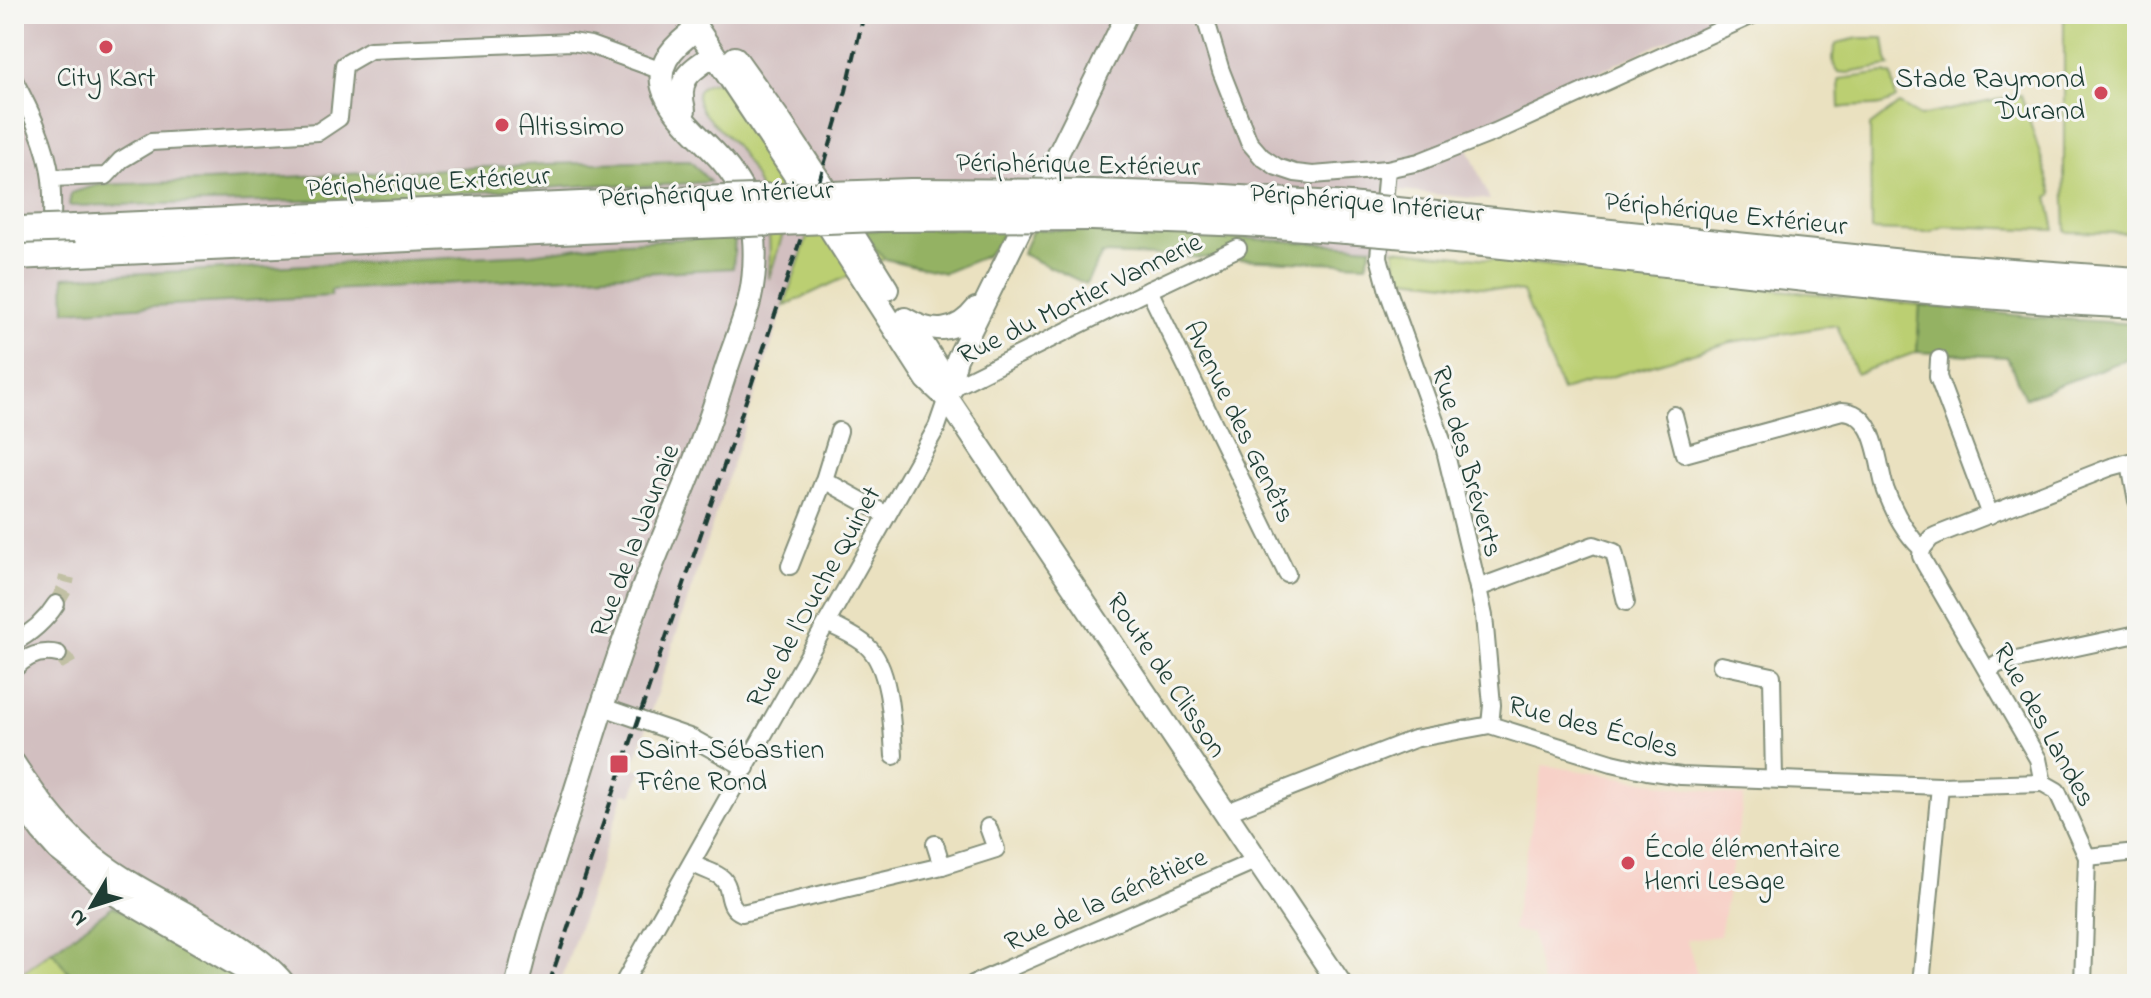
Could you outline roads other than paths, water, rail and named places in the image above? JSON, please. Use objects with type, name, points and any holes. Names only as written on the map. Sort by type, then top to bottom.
[{"type":"highway","name":"Périphérique Intérieur","points":[[70,246],[138,250],[647,214],[877,218],[1092,205],[1247,223],[1348,218],[1407,223],[1883,285],[2137,305]]},
{"type":"highway","name":"Périphérique Extérieur","points":[[20,248],[647,214]]},
{"type":"highway","name":"Périphérique Extérieur","points":[[1407,223],[2137,281]]},
{"type":"highway","points":[[20,248],[70,246]]},
{"type":"main road","points":[[662,71],[671,52],[684,37],[704,28]]},
{"type":"main road","points":[[688,120],[681,90],[686,76],[697,66],[704,28]]},
{"type":"main road","name":"Route de Clisson","points":[[704,28],[785,143],[797,147],[851,228],[940,371],[947,398]]},
{"type":"main road","name":"Route de Clisson","points":[[704,28],[927,379],[947,398],[1340,984]]},
{"type":"main road","name":"Rue de la Jaunaie","points":[[517,984],[603,707],[649,573],[702,442],[750,299],[754,243],[748,203],[732,174],[673,97],[675,84],[662,71]]},
{"type":"main road","points":[[14,764],[45,807],[93,857],[243,949],[274,971],[284,984]]},
{"type":"main road","points":[[14,793],[58,849],[115,894],[274,984]]},
{"type":"street","points":[[947,398],[957,359],[1127,14]]},
{"type":"street","points":[[1204,14],[1221,71],[1249,142],[1262,157],[1277,167],[1304,174],[1387,169],[1419,162],[1495,132],[1755,14]]},
{"type":"street","points":[[51,178],[106,176],[121,160],[151,142],[318,132],[339,118],[344,65],[370,50],[572,42],[590,45],[662,71]]},
{"type":"street","points":[[14,80],[29,107],[43,146],[70,246]]},
{"type":"street","name":"Rue des Bréverts","points":[[1387,169],[1379,257],[1388,291],[1444,446],[1478,588],[1484,616],[1492,705],[1490,725]]},
{"type":"street","name":"Rue du Mortier Vannerie","points":[[947,398],[965,380],[1238,248]]},
{"type":"street","points":[[905,318],[927,328],[949,328],[970,317],[991,289]]},
{"type":"street","name":"Avenue des Genêts","points":[[1149,290],[1287,574]]},
{"type":"street","points":[[1939,359],[1938,377],[1990,515]]},
{"type":"street","name":"Rue de l'Ouche Quinet","points":[[623,984],[937,427],[947,398]]},
{"type":"street","name":"Rue des Landes","points":[[1674,415],[1684,454],[1842,411],[1856,415],[1868,426],[1881,477],[1897,516],[1905,531],[1922,549],[1925,564],[2038,759],[2043,783],[2057,791],[2087,857],[2083,984]]},
{"type":"street","points":[[790,566],[824,480],[839,431]]},
{"type":"street","points":[[1922,549],[1937,535],[2111,467],[2133,462],[2137,501]]},
{"type":"street","points":[[824,480],[887,515]]},
{"type":"street","points":[[1478,588],[1594,545],[1614,552],[1626,602]]},
{"type":"street","points":[[14,642],[25,637],[56,604]]},
{"type":"street","points":[[828,623],[867,646],[881,667],[891,716],[894,756]]},
{"type":"street","points":[[14,633],[37,625]]},
{"type":"street","points":[[1988,671],[1998,664],[2137,634]]},
{"type":"street","points":[[14,669],[19,663],[41,652],[58,654]]},
{"type":"street","points":[[1721,665],[1772,676],[1774,779]]},
{"type":"street","points":[[603,707],[692,738],[746,768]]},
{"type":"street","name":"Rue des Écoles","points":[[1225,813],[1414,739],[1490,725],[1612,763],[1681,776],[1940,786],[2043,783]]},
{"type":"street","points":[[1921,984],[1940,786]]},
{"type":"street","points":[[693,863],[723,879],[731,903],[735,910],[742,913],[942,866],[996,849],[988,827]]},
{"type":"street","points":[[935,844],[942,866]]},
{"type":"street","points":[[2087,857],[2137,852]]},
{"type":"street","name":"Rue de la Génêtière","points":[[973,984],[1257,860]]},
{"type":"street","points":[[115,894],[175,907]]},
{"type":"tunnel","points":[[56,604],[67,577]]},
{"type":"tunnel","points":[[58,654],[71,669]]},
{"type":"railway","points":[[549,984],[813,202],[846,91],[864,14]]},
{"type":"place","name":"City Kart","points":[[106,47]]},
{"type":"place","name":"Stade Raymond Durand","points":[[2101,93]]},
{"type":"place","name":"Altissimo","points":[[502,125]]},
{"type":"place","name":"Saint-Sébastien Frêne Rond","points":[[619,764]]},
{"type":"place","name":"École élémentaire Henri Lesage","points":[[1628,863]]}]
